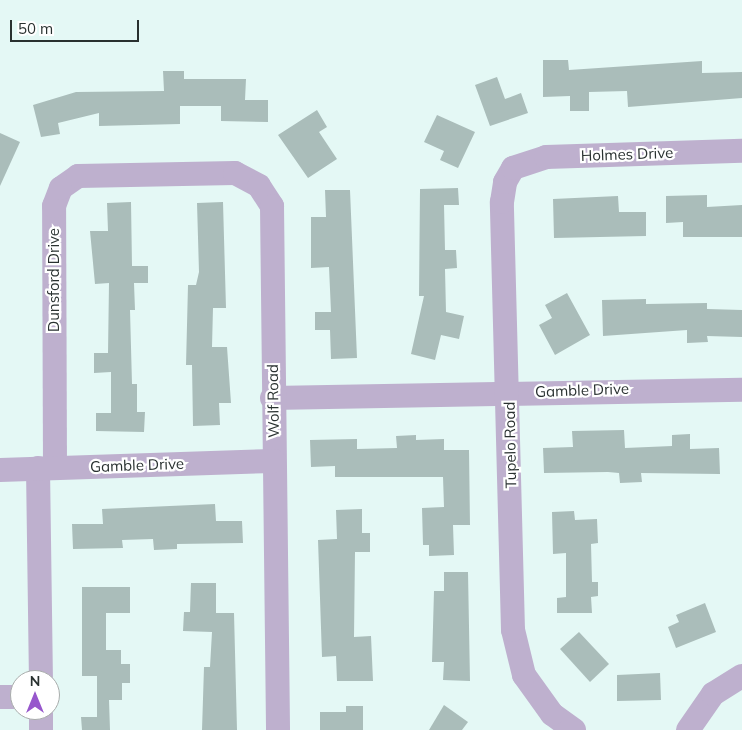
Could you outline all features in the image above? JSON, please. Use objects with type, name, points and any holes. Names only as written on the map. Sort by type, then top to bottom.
[{"type":"street","name":"Holmes Drive","points":[[514,168],[546,157],[742,151]]},
{"type":"street","name":"Tupelo Road","points":[[514,168],[502,202],[509,392],[513,630],[524,675],[546,722],[574,730]]},
{"type":"street","name":"Wolf Road","points":[[152,174],[235,173],[259,186],[272,206],[272,398],[278,730]]},
{"type":"street","name":"Dunsford Drive","points":[[40,670],[54,206],[60,188],[78,176],[152,174]]},
{"type":"street","name":"Gamble Drive","points":[[272,398],[509,392],[742,390]]},
{"type":"street","name":"Gamble Drive","points":[[0,470],[274,461]]},
{"type":"street","points":[[688,730],[713,694],[742,676]]},
{"type":"building","points":[[543,60],[568,60],[569,70],[702,61],[702,73],[742,72],[742,98],[628,107],[627,91],[589,92],[589,111],[570,111],[570,96],[543,97]]},
{"type":"building","points":[[163,71],[184,71],[184,79],[246,79],[245,100],[268,100],[268,122],[221,121],[221,106],[180,106],[180,124],[99,126],[99,113],[58,123],[60,134],[41,137],[33,105],[76,92],[164,91]]},
{"type":"building","points":[[497,77],[505,99],[521,93],[528,113],[490,126],[475,85]]},
{"type":"building","points":[[317,110],[327,127],[319,132],[337,159],[308,178],[278,135]]},
{"type":"building","points":[[437,115],[475,132],[458,168],[440,160],[444,151],[424,142]]},
{"type":"building","points":[[0,133],[20,142],[0,186]]},
{"type":"building","points":[[458,188],[459,205],[444,205],[445,250],[456,250],[457,268],[445,269],[446,312],[464,316],[459,339],[441,335],[435,360],[411,354],[424,296],[419,296],[420,189]]},
{"type":"building","points":[[325,190],[350,190],[357,358],[331,359],[330,330],[315,330],[315,312],[331,312],[329,267],[311,268],[311,217],[326,217]]},
{"type":"building","points":[[707,195],[707,207],[742,205],[742,237],[683,237],[683,222],[666,223],[666,196]]},
{"type":"building","points":[[618,196],[619,212],[646,212],[646,236],[554,238],[553,199]]},
{"type":"building","points":[[131,202],[132,266],[148,266],[148,283],[134,283],[135,310],[130,310],[132,384],[137,384],[137,412],[145,412],[144,432],[96,431],[96,413],[111,413],[111,372],[94,373],[94,353],[108,353],[109,283],[95,284],[90,231],[108,231],[107,203]]},
{"type":"building","points":[[223,202],[226,308],[213,308],[212,347],[227,347],[231,403],[219,403],[220,425],[193,426],[192,365],[186,365],[188,285],[196,285],[199,272],[197,203]]},
{"type":"building","points":[[567,293],[590,335],[555,355],[539,325],[552,318],[545,305]]},
{"type":"building","points":[[646,299],[646,304],[707,303],[707,309],[742,310],[742,337],[707,336],[708,342],[687,343],[687,330],[603,336],[602,300]]},
{"type":"building","points":[[624,430],[625,448],[672,446],[672,435],[690,434],[690,449],[719,448],[720,474],[641,473],[642,482],[620,483],[619,473],[544,473],[543,448],[573,447],[572,431]]},
{"type":"building","points":[[416,435],[416,440],[444,439],[444,450],[469,450],[470,525],[453,525],[454,555],[429,556],[429,545],[423,545],[422,508],[444,507],[443,477],[335,477],[335,466],[311,467],[310,440],[357,439],[357,449],[397,448],[396,436]]},
{"type":"building","points":[[215,504],[216,521],[242,521],[243,543],[177,544],[177,549],[154,550],[153,539],[122,540],[123,548],[73,549],[72,524],[103,524],[102,509]]},
{"type":"building","points":[[362,509],[362,533],[370,533],[370,552],[355,552],[354,637],[371,636],[373,681],[337,681],[336,656],[322,657],[318,540],[337,539],[336,510]]},
{"type":"building","points":[[574,511],[575,520],[597,519],[598,543],[591,544],[592,582],[598,582],[598,596],[591,597],[592,613],[557,613],[557,598],[566,597],[566,553],[553,554],[552,512]]},
{"type":"building","points":[[444,572],[468,572],[470,681],[443,680],[444,662],[432,662],[434,591],[444,591]]},
{"type":"building","points":[[191,583],[216,583],[216,613],[234,613],[237,730],[202,730],[204,667],[210,667],[212,632],[183,631],[184,612],[190,612]]},
{"type":"building","points":[[82,587],[130,587],[130,613],[106,613],[106,650],[121,650],[121,664],[130,664],[130,683],[122,683],[122,700],[109,700],[110,730],[82,730],[81,717],[97,717],[97,676],[82,676]]},
{"type":"building","points":[[705,603],[716,632],[676,648],[668,627],[679,622],[676,615]]},
{"type":"building","points":[[579,632],[609,664],[590,682],[560,649]]},
{"type":"building","points":[[660,673],[661,700],[617,701],[617,675]]},
{"type":"building","points":[[444,705],[468,722],[462,730],[429,730]]},
{"type":"building","points":[[346,706],[363,706],[363,730],[320,730],[320,712],[346,712]]}]
